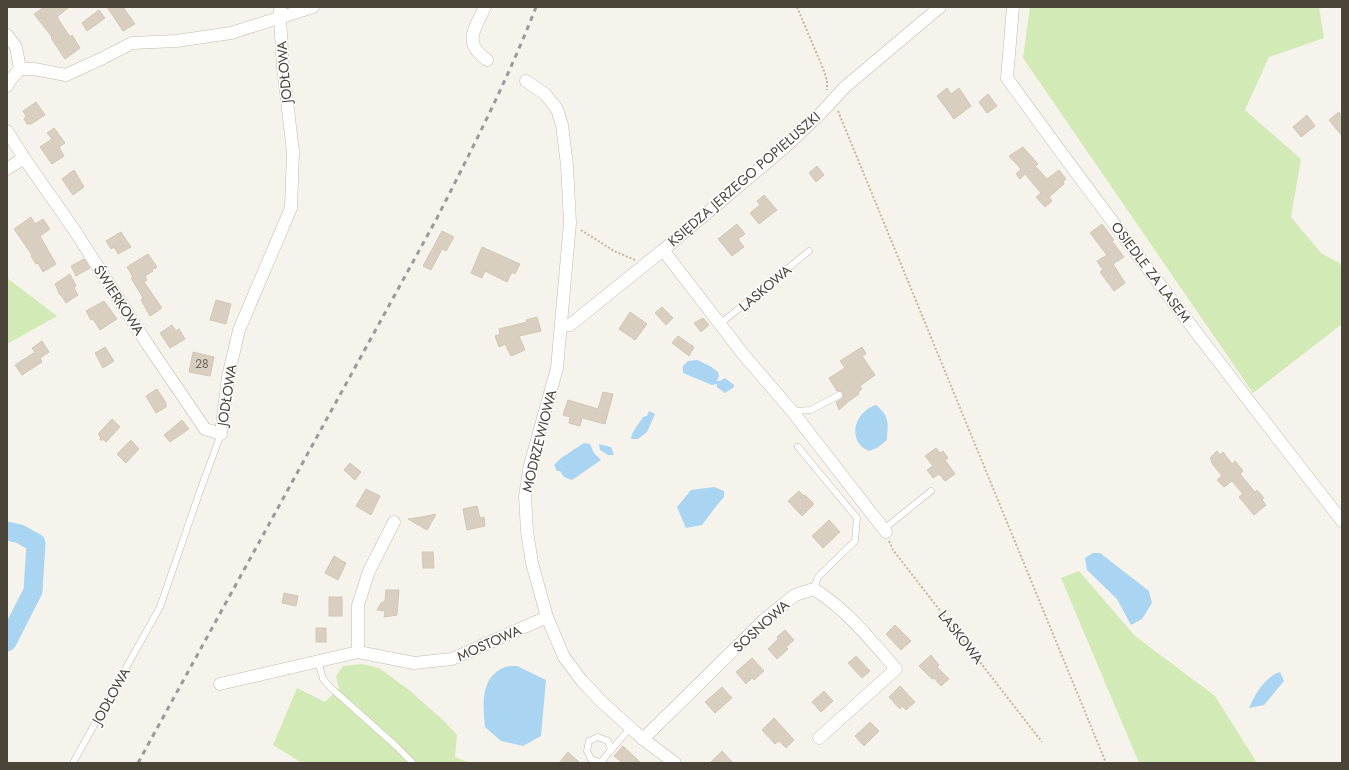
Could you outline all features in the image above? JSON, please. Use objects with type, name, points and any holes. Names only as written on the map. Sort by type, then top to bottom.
[{"type":"street","points":[[7,86],[10,79],[20,69],[66,75],[103,58],[132,42],[176,41],[231,34],[280,13],[313,7]]},
{"type":"street","points":[[486,7],[472,34],[472,45],[478,54],[487,60]]},
{"type":"street","name":"KSIĘDZA JERZEGO POPIEŁUSZKI","points":[[560,326],[570,325],[663,250],[785,147],[834,100],[844,87],[940,7]]},
{"type":"street","name":"OSIEDLE ZA LASEM","points":[[1013,7],[1007,78],[1051,140],[1342,522]]},
{"type":"street","name":"JODŁOWA","points":[[221,434],[228,377],[239,330],[291,208],[293,152],[283,68],[280,13]]},
{"type":"street","points":[[7,35],[16,47],[20,69]]},
{"type":"street","name":"MODRZEWIOWA","points":[[526,81],[545,94],[557,109],[562,125],[567,165],[570,222],[557,368],[530,465],[525,496],[527,530],[532,563],[547,617],[564,657],[603,704],[643,739],[675,763]]},
{"type":"street","name":"ŚWIERKOWA","points":[[7,131],[24,158],[74,228],[148,344],[205,429],[221,434]]},
{"type":"street","points":[[7,169],[24,158]]},
{"type":"street","points":[[663,250],[743,354],[792,411],[885,531]]},
{"type":"street","points":[[358,652],[358,605],[369,571],[394,522]]},
{"type":"street","points":[[814,589],[828,598],[853,620],[896,669],[819,738]]},
{"type":"street","name":"SOSNOWA","points":[[643,739],[765,619],[795,596],[814,589]]},
{"type":"street","name":"MOSTOWA","points":[[220,684],[358,652],[414,663],[452,660],[547,617]]},
{"type":"lane","name":"LASKOWA","points":[[720,324],[809,251]]},
{"type":"lane","points":[[792,411],[811,410],[839,395]]},
{"type":"lane","name":"JODŁOWA","points":[[73,763],[160,607],[221,434]]},
{"type":"lane","points":[[798,447],[856,518],[855,541],[818,577],[814,589]]},
{"type":"lane","points":[[885,531],[931,491]]},
{"type":"lane","points":[[318,661],[323,679],[330,687],[413,763]]},
{"type":"lane","points":[[611,750],[608,741],[598,737],[589,741],[587,751],[591,759],[600,763],[630,728]]},
{"type":"path","points":[[797,7],[824,71],[827,81],[827,93],[834,100],[1106,763]]},
{"type":"path","points":[[570,222],[614,251],[645,264]]},
{"type":"path","name":"LASKOWA","points":[[885,531],[893,550],[1042,742]]},
{"type":"green space","points":[[1030,7],[1319,7],[1324,38],[1269,57],[1245,110],[1301,159],[1291,217],[1321,253],[1339,263],[1342,267],[1342,324],[1253,393],[1023,58]]},
{"type":"green space","points":[[7,278],[57,316],[7,344]]},
{"type":"green space","points":[[1079,571],[1135,636],[1215,696],[1257,763],[1139,763],[1061,578]]},
{"type":"green space","points":[[362,664],[379,668],[409,690],[443,720],[457,735],[455,757],[470,763],[302,763],[273,745],[297,688],[325,702],[339,688],[336,676],[343,666]]},
{"type":"water","points":[[697,360],[710,366],[718,372],[719,376],[717,381],[725,378],[734,385],[734,387],[725,393],[717,387],[717,384],[712,385],[683,373],[683,366],[688,361]]},
{"type":"water","points":[[876,405],[884,413],[887,420],[887,440],[877,448],[869,451],[861,446],[855,434],[857,422],[860,416],[865,411]]},
{"type":"water","points":[[649,411],[655,414],[647,432],[638,439],[631,439],[632,433],[643,417],[647,416]]},
{"type":"water","points":[[584,443],[590,444],[594,453],[601,460],[572,480],[564,477],[560,471],[557,471],[554,465],[561,458]]},
{"type":"water","points":[[599,444],[611,447],[614,455],[608,455],[600,450]]},
{"type":"water","points":[[714,487],[724,491],[724,497],[702,525],[686,528],[677,507],[691,490]]},
{"type":"water","points":[[1093,553],[1100,553],[1149,591],[1152,603],[1142,619],[1131,625],[1117,599],[1087,570],[1085,558]]},
{"type":"water","points":[[517,666],[546,680],[541,736],[523,746],[501,741],[485,727],[484,719],[484,695],[489,680],[494,674],[503,668]]},
{"type":"water","points":[[1280,672],[1284,681],[1264,705],[1249,708],[1257,692],[1265,682]]},
{"type":"building","points":[[44,7],[69,7],[57,17],[70,37],[72,35],[80,48],[65,59],[51,38],[52,37],[34,14]]},
{"type":"building","points":[[107,7],[123,7],[135,24],[123,31]]},
{"type":"building","points":[[99,10],[105,18],[87,31],[82,23]]},
{"type":"building","points":[[947,88],[951,94],[959,88],[971,106],[954,119],[937,96]]},
{"type":"building","points":[[988,94],[997,106],[987,113],[979,102]]},
{"type":"building","points":[[36,102],[45,115],[31,124],[27,124],[24,119],[26,116],[23,111]]},
{"type":"building","points":[[1339,112],[1342,116],[1342,136],[1329,120]]},
{"type":"building","points":[[1307,115],[1315,126],[1301,137],[1293,127]]},
{"type":"building","points":[[54,128],[65,143],[59,147],[64,156],[52,164],[40,147],[52,139],[47,133]]},
{"type":"building","points":[[1023,147],[1038,164],[1035,166],[1047,179],[1059,170],[1066,179],[1063,182],[1064,184],[1049,197],[1052,201],[1045,207],[1036,197],[1041,193],[1025,174],[1020,179],[1016,174],[1021,169],[1009,156]]},
{"type":"building","points":[[817,166],[824,175],[816,182],[809,173]]},
{"type":"building","points":[[74,170],[84,187],[73,195],[62,179]]},
{"type":"building","points":[[764,195],[777,210],[759,224],[750,213],[760,205],[757,201]]},
{"type":"building","points":[[31,217],[35,224],[43,219],[50,229],[40,236],[56,264],[43,272],[38,263],[36,264],[31,256],[32,255],[14,229]]},
{"type":"building","points":[[737,224],[745,234],[738,239],[744,247],[732,256],[718,239]]},
{"type":"building","points":[[1102,224],[1124,257],[1113,264],[1125,283],[1114,291],[1100,272],[1103,270],[1097,261],[1107,255],[1090,233]]},
{"type":"building","points":[[442,231],[454,237],[446,251],[442,249],[431,270],[423,266]]},
{"type":"building","points":[[121,232],[131,247],[118,254],[114,247],[111,249],[106,241]]},
{"type":"building","points":[[482,247],[520,264],[515,274],[512,272],[507,282],[485,271],[482,278],[471,273]]},
{"type":"building","points":[[148,254],[157,267],[145,276],[147,280],[144,282],[162,308],[150,316],[141,300],[143,298],[131,278],[133,277],[127,267]]},
{"type":"building","points":[[84,259],[90,268],[76,276],[71,266]]},
{"type":"building","points":[[70,274],[76,286],[74,288],[78,295],[66,303],[55,284]]},
{"type":"building","points":[[216,300],[231,304],[226,324],[210,320]]},
{"type":"building","points":[[104,301],[117,319],[100,330],[93,319],[91,320],[86,311]]},
{"type":"building","points":[[662,307],[673,318],[666,325],[655,313]]},
{"type":"building","points":[[630,312],[647,324],[635,340],[619,329]]},
{"type":"building","points":[[537,317],[541,331],[519,336],[525,350],[511,356],[505,344],[499,347],[495,336],[500,334],[499,329],[527,322],[526,320]]},
{"type":"building","points":[[703,318],[709,325],[701,332],[694,323]]},
{"type":"building","points":[[172,325],[176,331],[179,329],[185,339],[170,348],[160,333]]},
{"type":"building","points":[[678,336],[694,347],[689,356],[672,343]]},
{"type":"building","points":[[42,341],[49,352],[40,358],[42,362],[22,375],[15,365],[35,352],[32,348]]},
{"type":"building","points":[[105,347],[114,361],[103,368],[95,353]]},
{"type":"building","points":[[862,347],[866,354],[862,356],[875,375],[860,386],[862,389],[858,392],[859,394],[839,410],[836,402],[843,398],[843,393],[841,391],[837,391],[829,378],[845,368],[840,361]]},
{"type":"building","points":[[193,352],[214,357],[210,376],[189,372]]},
{"type":"building","points":[[157,389],[166,403],[166,407],[156,413],[146,396]]},
{"type":"building","points":[[603,392],[613,394],[605,424],[582,418],[580,426],[569,423],[570,417],[563,415],[568,400],[598,409]]},
{"type":"building","points":[[112,419],[120,427],[106,442],[104,440],[100,440],[100,436],[98,434]]},
{"type":"building","points":[[182,420],[189,429],[170,442],[164,435]]},
{"type":"building","points":[[131,440],[139,449],[126,463],[117,454]]},
{"type":"building","points":[[936,448],[940,453],[943,451],[948,458],[945,460],[955,474],[945,481],[939,474],[933,478],[927,470],[933,466],[925,456]]},
{"type":"building","points":[[1217,451],[1220,455],[1223,452],[1232,464],[1235,461],[1243,471],[1240,474],[1255,492],[1257,490],[1264,498],[1262,500],[1266,505],[1254,515],[1239,497],[1243,494],[1232,481],[1224,487],[1217,480],[1222,476],[1211,462],[1212,461],[1210,458]]},
{"type":"building","points":[[350,463],[361,472],[355,480],[344,470]]},
{"type":"building","points":[[366,489],[380,496],[371,515],[356,506]]},
{"type":"building","points":[[799,491],[814,504],[802,516],[788,501]]},
{"type":"building","points":[[477,506],[480,518],[484,517],[485,526],[467,530],[463,509]]},
{"type":"building","points":[[436,514],[427,530],[408,519],[422,517]]},
{"type":"building","points":[[829,520],[840,532],[823,548],[812,536]]},
{"type":"building","points":[[422,552],[433,552],[434,568],[423,568]]},
{"type":"building","points":[[334,556],[346,563],[338,580],[325,573]]},
{"type":"building","points":[[386,590],[399,590],[397,615],[384,617],[385,611],[377,610],[381,603],[385,601]]},
{"type":"building","points":[[284,593],[298,596],[296,606],[282,603]]},
{"type":"building","points":[[329,597],[342,597],[342,616],[329,616]]},
{"type":"building","points":[[895,625],[911,641],[901,650],[886,634]]},
{"type":"building","points":[[316,628],[326,628],[326,642],[316,642]]},
{"type":"building","points":[[785,630],[794,640],[786,647],[788,649],[777,659],[768,649],[778,639],[777,637]]},
{"type":"building","points":[[931,655],[939,665],[937,667],[949,679],[941,686],[934,678],[932,679],[919,666]]},
{"type":"building","points":[[856,656],[870,671],[862,678],[848,663]]},
{"type":"building","points":[[752,658],[764,671],[754,680],[752,678],[746,684],[736,672]]},
{"type":"building","points":[[900,686],[915,702],[906,710],[902,706],[900,709],[889,697]]},
{"type":"building","points":[[722,687],[732,698],[715,713],[705,702]]},
{"type":"building","points":[[824,691],[833,701],[821,712],[812,702]]},
{"type":"building","points":[[774,718],[794,740],[786,748],[779,741],[775,744],[762,730]]},
{"type":"building","points":[[870,722],[879,731],[864,746],[855,736]]},
{"type":"building","points":[[623,746],[641,763],[623,763],[614,756]]},
{"type":"building","points":[[722,751],[733,763],[710,763]]},
{"type":"building","points":[[568,752],[580,763],[559,763]]},
{"type":"waterway","points":[[7,531],[20,534],[36,543],[33,591],[7,642]]},
{"type":"railway","points":[[138,763],[437,218],[502,87],[536,7]]}]
